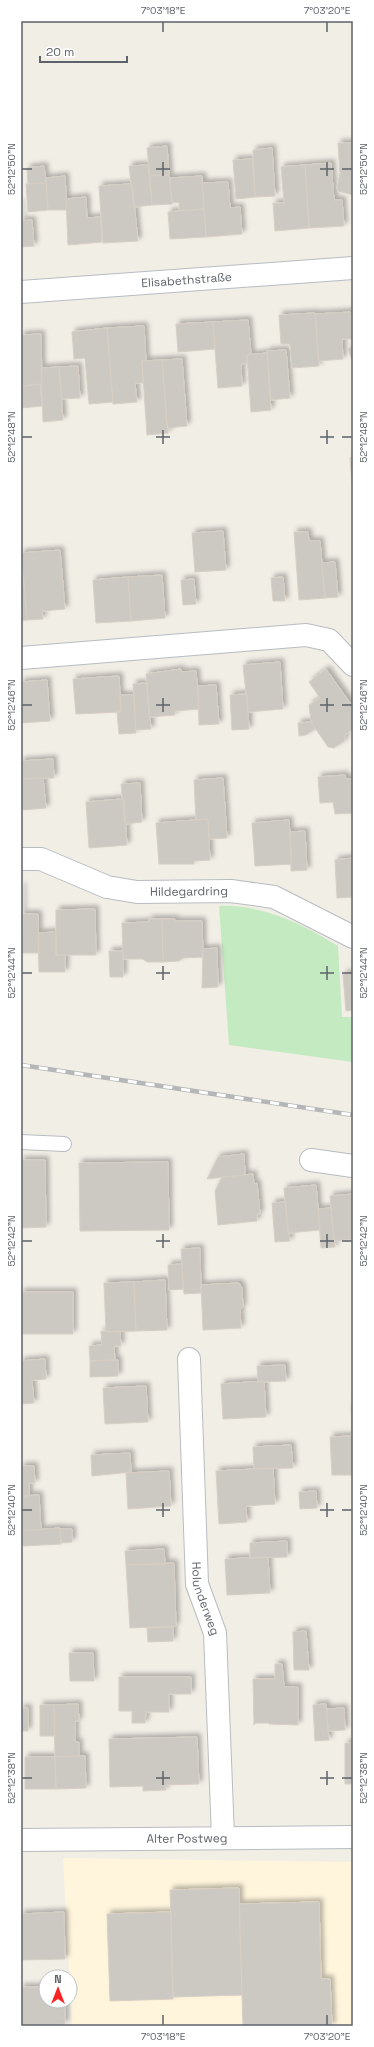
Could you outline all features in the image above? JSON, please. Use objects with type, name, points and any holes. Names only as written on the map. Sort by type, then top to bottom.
[{"type":"street","name":"Elisabethstraße","points":[[21,292],[353,268]]},
{"type":"street","points":[[21,658],[306,635],[329,640],[353,665]]},
{"type":"street","name":"Hildegardring","points":[[21,859],[41,859],[107,887],[137,892],[232,891],[274,897],[353,936]]},
{"type":"street","points":[[311,1160],[353,1166]]},
{"type":"street","name":"Holunderweg","points":[[189,1359],[197,1584],[215,1633],[223,1837]]},
{"type":"street","name":"Alter Postweg","points":[[21,1840],[353,1837]]},
{"type":"lane","points":[[21,1142],[64,1144]]},
{"type":"shaded area","points":[[63,1858],[353,1862],[353,2026],[72,2026],[71,2009],[78,2009],[78,1969],[69,1969]]},
{"type":"green space","points":[[219,906],[251,908],[282,917],[311,930],[338,946],[342,1017],[353,1017],[353,1062],[229,1045]]},
{"type":"building","points":[[338,143],[353,143],[353,195],[338,191],[337,188],[340,174]]},
{"type":"building","points":[[167,146],[169,175],[150,176],[147,148]]},
{"type":"building","points":[[272,148],[275,196],[255,197],[253,150]]},
{"type":"building","points":[[252,159],[255,197],[236,199],[233,160]]},
{"type":"building","points":[[331,163],[334,200],[342,200],[344,226],[309,228],[305,165]]},
{"type":"building","points":[[148,165],[152,205],[134,207],[129,166]]},
{"type":"building","points":[[305,165],[309,228],[275,231],[273,203],[284,203],[281,167]]},
{"type":"building","points":[[44,166],[46,183],[28,184],[27,168]]},
{"type":"building","points":[[169,175],[172,204],[152,205],[150,176]]},
{"type":"building","points":[[65,176],[67,210],[48,210],[46,178]]},
{"type":"building","points":[[202,176],[204,209],[179,211],[179,202],[172,203],[170,178]]},
{"type":"building","points":[[228,182],[230,208],[240,207],[242,234],[206,237],[202,183]]},
{"type":"building","points":[[46,183],[48,210],[28,212],[26,184]]},
{"type":"building","points":[[132,184],[138,241],[103,243],[99,186]]},
{"type":"building","points":[[86,197],[87,218],[100,217],[102,242],[68,245],[66,199]]},
{"type":"building","points":[[21,202],[22,221],[32,220],[34,246],[21,247]]},
{"type":"building","points":[[204,209],[206,237],[170,239],[168,212]]},
{"type":"building","points":[[351,312],[352,339],[342,339],[343,359],[319,361],[315,314]]},
{"type":"building","points":[[315,313],[319,366],[292,368],[290,344],[281,344],[279,315]]},
{"type":"building","points":[[248,320],[251,354],[247,355],[247,363],[241,364],[242,386],[218,388],[213,322]]},
{"type":"building","points":[[213,322],[215,349],[178,352],[176,324]]},
{"type":"building","points":[[144,326],[146,361],[142,361],[143,383],[135,383],[137,402],[113,404],[107,328]]},
{"type":"building","points":[[107,328],[113,402],[89,404],[85,358],[74,359],[72,332]]},
{"type":"building","points":[[41,334],[42,384],[21,386],[21,335]]},
{"type":"building","points":[[353,346],[353,363],[348,349]]},
{"type":"building","points":[[286,350],[290,398],[271,400],[267,351]]},
{"type":"building","points":[[267,353],[271,410],[251,412],[247,355]]},
{"type":"building","points":[[182,359],[187,426],[167,428],[162,360]]},
{"type":"building","points":[[162,360],[168,433],[147,435],[142,361]]},
{"type":"building","points":[[78,366],[80,398],[62,399],[59,367]]},
{"type":"building","points":[[59,367],[63,420],[43,422],[41,368]]},
{"type":"building","points":[[40,384],[42,406],[21,408],[21,386]]},
{"type":"building","points":[[353,457],[353,494],[350,458]]},
{"type":"building","points":[[223,531],[226,570],[195,572],[192,533]]},
{"type":"building","points":[[294,532],[308,532],[309,541],[320,541],[325,598],[299,600]]},
{"type":"building","points":[[60,550],[65,609],[42,611],[43,619],[27,620],[21,553]]},
{"type":"building","points":[[335,562],[338,597],[325,598],[322,563]]},
{"type":"building","points":[[162,575],[165,618],[131,621],[128,577]]},
{"type":"building","points":[[128,577],[131,621],[96,623],[93,580]]},
{"type":"building","points":[[283,577],[285,601],[273,601],[271,578]]},
{"type":"building","points":[[194,579],[196,604],[183,605],[181,580]]},
{"type":"building","points":[[21,581],[24,581],[27,620],[21,621]]},
{"type":"building","points":[[280,662],[283,709],[248,712],[243,665]]},
{"type":"building","points":[[181,669],[181,672],[196,671],[199,709],[175,711],[175,715],[149,717],[146,674]]},
{"type":"building","points":[[326,669],[353,707],[353,729],[345,735],[344,741],[334,748],[328,747],[311,722],[309,705],[320,698],[309,682]]},
{"type":"building","points":[[119,676],[121,712],[76,714],[73,679]]},
{"type":"building","points":[[47,680],[50,721],[21,723],[21,682]]},
{"type":"building","points":[[147,683],[151,729],[136,730],[133,684]]},
{"type":"building","points":[[216,685],[219,724],[199,725],[198,686]]},
{"type":"building","points":[[247,694],[249,729],[232,730],[230,695]]},
{"type":"building","points":[[120,695],[134,695],[136,733],[119,734],[117,712],[121,712]]},
{"type":"building","points":[[311,722],[315,729],[306,735],[299,736],[298,723]]},
{"type":"building","points":[[53,759],[54,778],[21,779],[21,761]]},
{"type":"building","points":[[345,775],[346,779],[353,779],[353,813],[335,814],[333,802],[320,803],[318,777]]},
{"type":"building","points":[[43,778],[46,808],[21,810],[21,779]]},
{"type":"building","points":[[223,778],[227,838],[209,839],[208,819],[196,820],[194,780]]},
{"type":"building","points":[[140,783],[142,822],[125,824],[121,784]]},
{"type":"building","points":[[124,799],[127,845],[89,848],[86,802]]},
{"type":"building","points":[[208,819],[210,860],[194,861],[194,864],[159,864],[156,823]]},
{"type":"building","points":[[289,820],[292,864],[255,866],[252,823]]},
{"type":"building","points":[[305,831],[307,870],[291,871],[290,832]]},
{"type":"building","points":[[353,858],[353,897],[337,898],[335,860]]},
{"type":"building","points":[[22,886],[23,934],[21,934]]},
{"type":"building","points":[[95,909],[96,955],[56,955],[56,910]]},
{"type":"building","points":[[23,914],[38,914],[39,953],[22,953]]},
{"type":"building","points":[[149,919],[162,919],[163,962],[147,962],[143,959],[123,959],[122,923],[149,922]]},
{"type":"building","points":[[162,919],[175,919],[175,921],[202,921],[203,957],[183,958],[179,961],[163,962]]},
{"type":"building","points":[[56,932],[56,955],[65,955],[65,972],[39,972],[38,933]]},
{"type":"building","points":[[217,948],[218,987],[202,988],[203,949]]},
{"type":"building","points":[[109,951],[123,951],[123,977],[110,977]]},
{"type":"building","points":[[353,973],[353,1010],[346,1011],[343,974]]},
{"type":"building","points":[[244,1154],[245,1175],[207,1179],[218,1157]]},
{"type":"building","points":[[21,1160],[45,1160],[46,1227],[21,1228]]},
{"type":"building","points":[[168,1162],[169,1230],[80,1231],[79,1163]]},
{"type":"building","points":[[253,1174],[254,1184],[257,1183],[260,1214],[257,1214],[257,1221],[218,1225],[215,1191],[222,1177]]},
{"type":"building","points":[[316,1185],[320,1230],[288,1233],[284,1188]]},
{"type":"building","points":[[353,1194],[353,1239],[334,1241],[330,1196]]},
{"type":"building","points":[[285,1202],[290,1241],[275,1242],[272,1203]]},
{"type":"building","points":[[331,1208],[335,1247],[321,1248],[318,1209]]},
{"type":"building","points":[[200,1248],[201,1293],[184,1294],[181,1249]]},
{"type":"building","points":[[182,1264],[183,1289],[169,1290],[168,1265]]},
{"type":"building","points":[[165,1280],[167,1330],[136,1331],[134,1282]]},
{"type":"building","points":[[134,1282],[136,1331],[106,1332],[104,1283]]},
{"type":"building","points":[[239,1283],[242,1288],[243,1307],[240,1310],[241,1328],[203,1330],[201,1285]]},
{"type":"building","points":[[21,1292],[73,1292],[73,1334],[21,1334]]},
{"type":"building","points":[[101,1331],[120,1332],[121,1346],[114,1346],[115,1360],[90,1361],[89,1346],[102,1345]]},
{"type":"building","points":[[45,1359],[46,1379],[32,1380],[34,1403],[21,1404],[21,1361]]},
{"type":"building","points":[[118,1360],[118,1376],[90,1377],[90,1361]]},
{"type":"building","points":[[285,1365],[286,1381],[258,1382],[257,1366]]},
{"type":"building","points":[[264,1381],[266,1417],[223,1419],[221,1384]]},
{"type":"building","points":[[146,1386],[148,1422],[105,1424],[103,1388]]},
{"type":"building","points":[[351,1405],[353,1405],[353,1475],[332,1475],[330,1437],[352,1436]]},
{"type":"building","points":[[291,1445],[293,1468],[254,1469],[253,1447]]},
{"type":"building","points":[[130,1453],[131,1472],[92,1476],[91,1455]]},
{"type":"building","points":[[21,1466],[34,1466],[35,1483],[29,1483],[29,1496],[21,1496]]},
{"type":"building","points":[[273,1468],[275,1504],[246,1506],[247,1522],[219,1524],[216,1471]]},
{"type":"building","points":[[169,1471],[171,1506],[128,1509],[126,1473]]},
{"type":"building","points":[[316,1491],[317,1508],[300,1509],[299,1492]]},
{"type":"building","points":[[39,1495],[41,1530],[21,1531],[21,1496]]},
{"type":"building","points":[[60,1528],[61,1544],[22,1546],[21,1531]]},
{"type":"building","points":[[60,1529],[72,1529],[72,1542],[61,1543]]},
{"type":"building","points":[[287,1541],[287,1557],[250,1558],[250,1543]]},
{"type":"building","points":[[164,1549],[165,1564],[126,1565],[125,1551]]},
{"type":"building","points":[[268,1557],[270,1593],[227,1595],[225,1559]]},
{"type":"building","points":[[174,1563],[176,1626],[130,1628],[126,1565]]},
{"type":"building","points":[[173,1627],[173,1641],[148,1642],[147,1628]]},
{"type":"building","points":[[306,1631],[309,1670],[294,1670],[293,1632]]},
{"type":"building","points":[[69,1653],[93,1653],[94,1681],[70,1681]]},
{"type":"building","points":[[275,1664],[282,1664],[284,1687],[298,1687],[298,1725],[255,1723],[254,1725],[253,1679],[275,1679]]},
{"type":"building","points":[[119,1677],[191,1677],[191,1694],[169,1694],[169,1712],[146,1712],[145,1723],[132,1723],[132,1711],[119,1711]]},
{"type":"building","points":[[78,1704],[79,1721],[75,1721],[75,1742],[79,1742],[79,1756],[55,1757],[54,1705]]},
{"type":"building","points":[[326,1704],[329,1740],[315,1741],[313,1705]]},
{"type":"building","points":[[40,1705],[54,1705],[55,1736],[40,1736]]},
{"type":"building","points":[[21,1708],[28,1708],[28,1731],[21,1731]]},
{"type":"building","points":[[344,1708],[345,1730],[328,1731],[327,1709]]},
{"type":"building","points":[[197,1737],[199,1784],[165,1785],[166,1790],[143,1791],[143,1786],[110,1787],[109,1739]]},
{"type":"building","points":[[345,1743],[352,1743],[353,1745],[353,1784],[345,1784]]},
{"type":"building","points":[[85,1756],[86,1788],[56,1789],[55,1757]]},
{"type":"building","points":[[25,1757],[55,1757],[56,1789],[25,1789]]},
{"type":"building","points":[[239,1888],[242,1995],[173,1997],[170,1890]]},
{"type":"building","points":[[319,1902],[321,1979],[330,1979],[332,2026],[243,2026],[239,1904]]},
{"type":"building","points":[[64,1912],[65,1959],[21,1960],[21,1914]]},
{"type":"building","points":[[171,1912],[173,1999],[110,2001],[107,1914]]},
{"type":"building","points":[[21,1987],[38,1987],[38,2009],[65,2009],[65,2024],[21,2026]]},
{"type":"railway","points":[[21,1065],[353,1115]]}]
